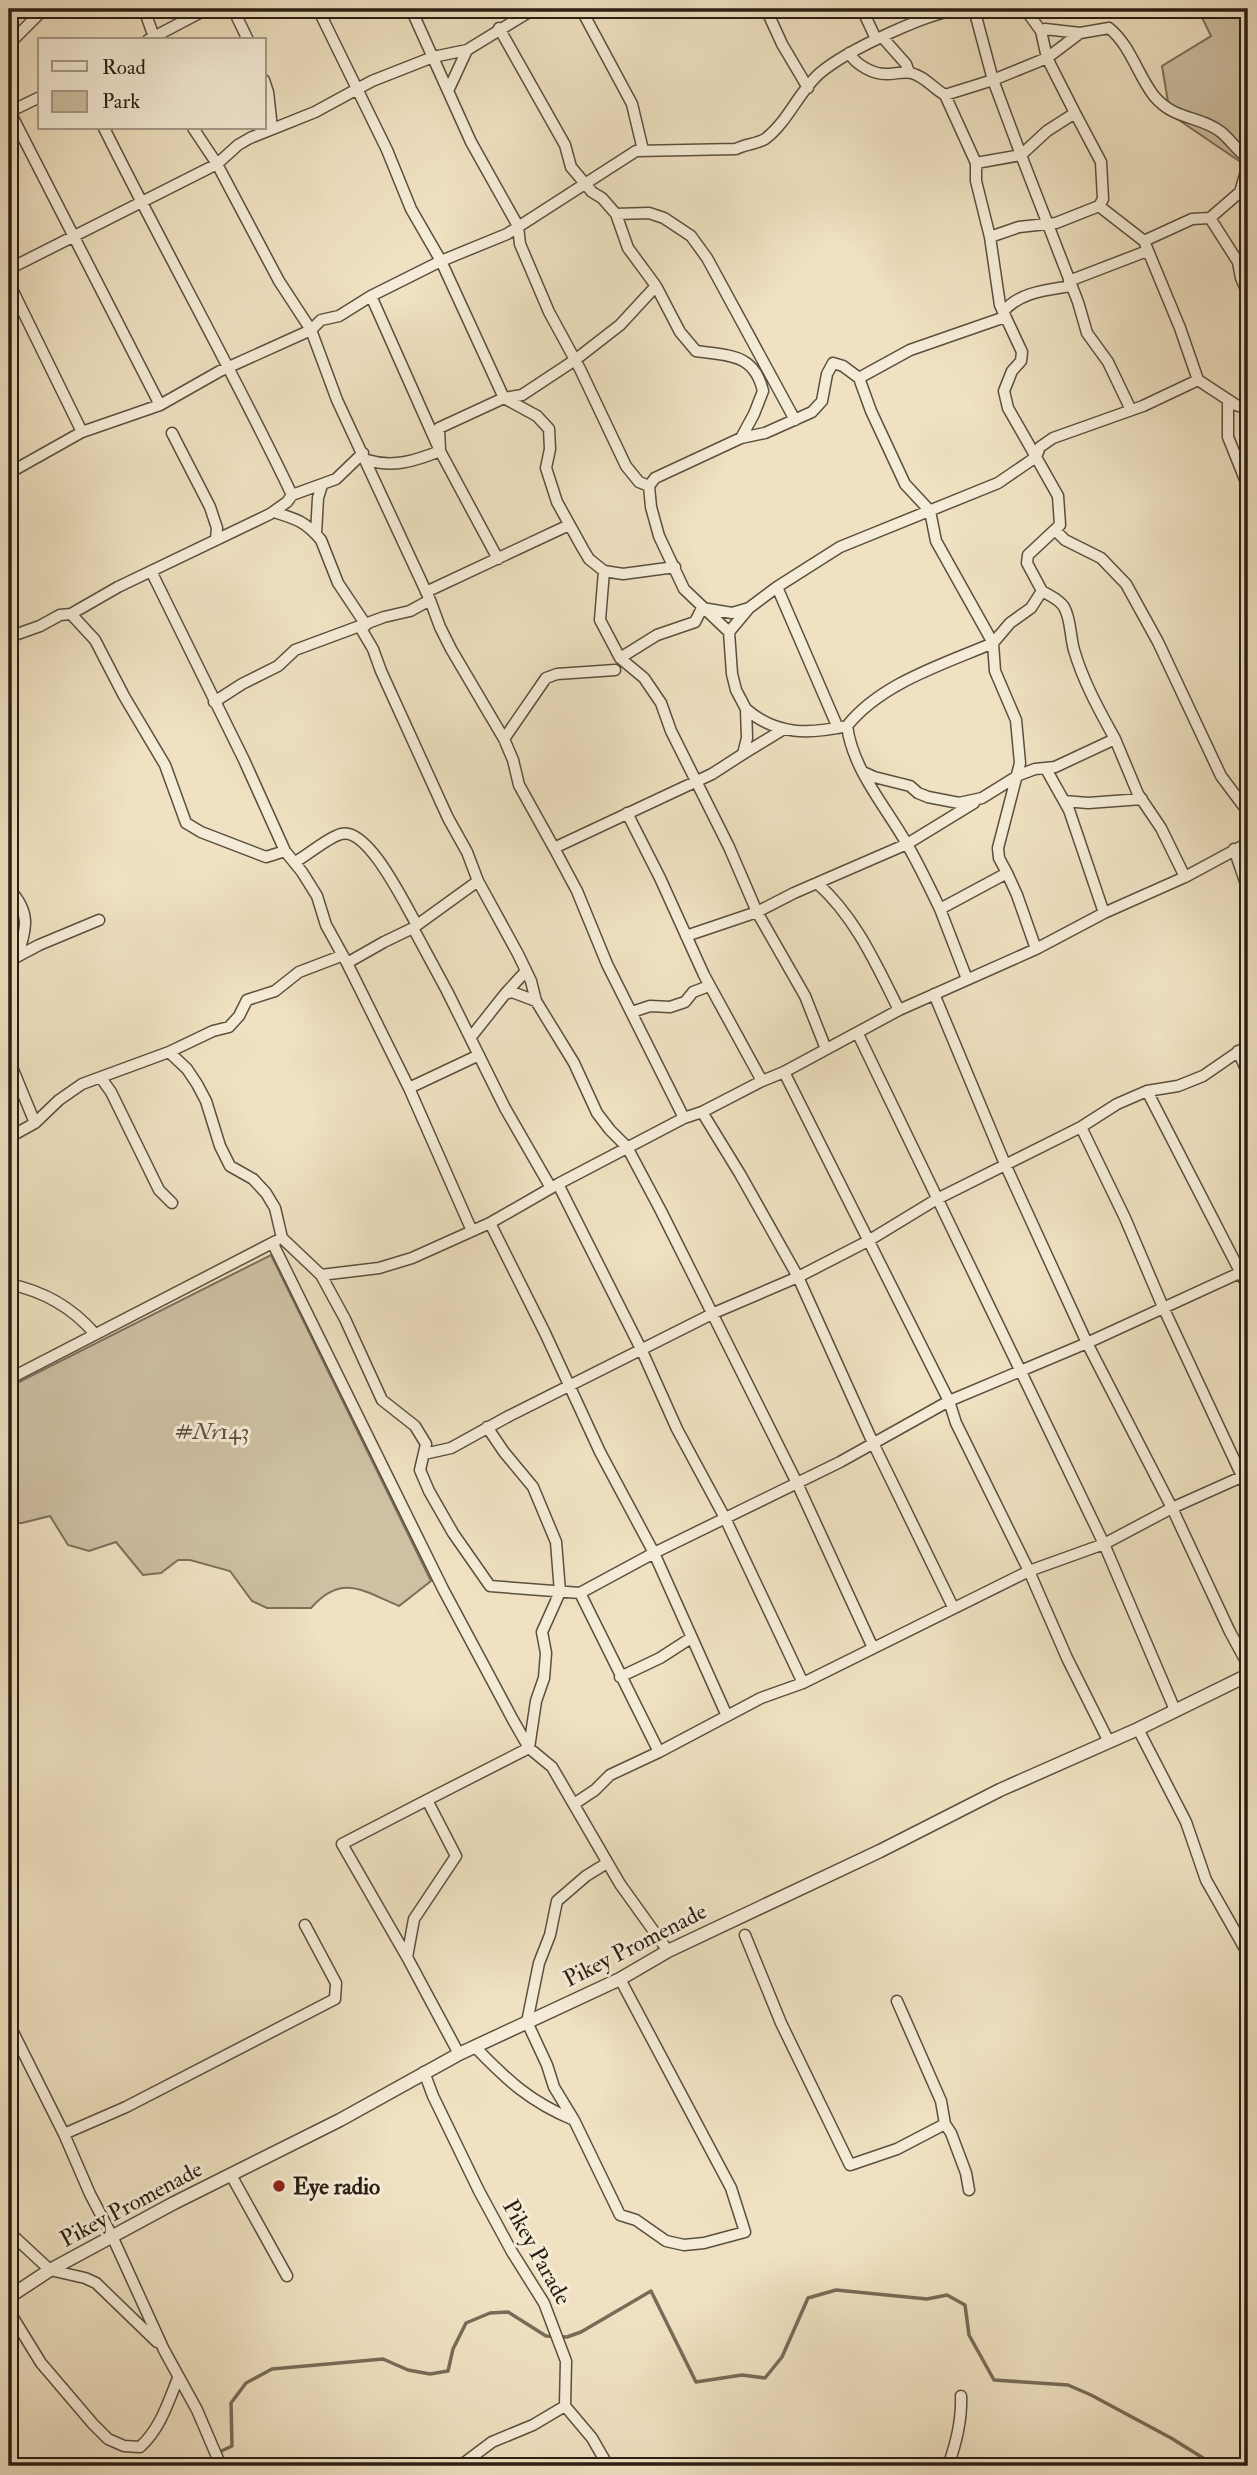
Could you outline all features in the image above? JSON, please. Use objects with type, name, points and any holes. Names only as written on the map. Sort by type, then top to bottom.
[{"type":"street","points":[[9,44],[44,9]]},
{"type":"street","points":[[144,9],[152,38]]},
{"type":"street","points":[[154,38],[207,9]]},
{"type":"street","points":[[233,9],[247,38]]},
{"type":"street","points":[[318,9],[387,150],[411,209],[441,261],[504,398],[537,416],[549,429],[550,449],[546,468],[557,502],[589,559],[604,571],[623,574],[675,567]]},
{"type":"street","points":[[411,9],[471,142],[518,226],[520,244],[529,269],[549,312],[626,466],[639,482],[649,486]]},
{"type":"street","points":[[9,269],[217,164],[238,145],[272,128],[315,111],[372,81],[433,57],[467,50],[534,9]]},
{"type":"street","points":[[581,9],[632,104],[643,150]]},
{"type":"street","points":[[766,9],[782,44],[808,88]]},
{"type":"street","points":[[862,9],[880,38],[906,64],[909,72]]},
{"type":"street","points":[[9,472],[82,432],[160,405],[228,368],[312,330],[321,320],[339,316],[371,296],[441,261],[507,234],[586,186],[618,162],[643,150],[736,149],[763,141],[819,74],[849,53],[951,9],[966,9]]},
{"type":"street","points":[[974,9],[993,80],[1087,333],[1108,362],[1131,410]]},
{"type":"street","points":[[990,237],[1019,227],[1048,224],[1099,206],[1103,199],[1101,162],[1047,58],[1041,31],[1025,9]]},
{"type":"street","points":[[499,28],[565,145],[571,167],[586,186],[609,204],[616,214],[628,248],[656,286],[680,332],[696,351],[737,356],[754,368],[763,391],[741,438]]},
{"type":"street","points":[[1041,31],[1045,29],[1080,33],[1109,28],[1129,53],[1155,97],[1171,112],[1220,132],[1248,158]]},
{"type":"street","points":[[945,95],[993,80],[1047,58],[1080,33]]},
{"type":"street","points":[[448,91],[467,50]]},
{"type":"street","points":[[849,53],[859,64],[882,75],[909,72],[924,79],[945,95],[976,163],[976,181],[990,237],[993,266],[1004,314],[1022,352],[1021,361],[1012,371],[1004,391],[1008,408],[1058,496],[1061,520],[1056,531],[1028,555],[1027,563],[1042,592],[1057,599],[1064,607],[1088,689],[1115,739],[1142,799],[1161,828],[1185,877]]},
{"type":"street","points":[[266,86],[272,128]]},
{"type":"street","points":[[38,98],[9,111],[160,405]]},
{"type":"street","points":[[976,163],[1021,155],[1047,131],[1075,113]]},
{"type":"street","points":[[105,130],[212,332],[292,495]]},
{"type":"street","points":[[194,130],[217,164],[279,281],[312,330],[337,400],[365,456],[440,626],[504,739],[519,785],[577,891],[607,964],[684,1118]]},
{"type":"street","points":[[859,378],[910,350],[1004,314],[1010,303],[1040,290],[1070,284],[1192,219],[1210,218],[1240,192],[1248,165]]},
{"type":"street","points":[[1099,206],[1145,246],[1180,328],[1198,380],[1228,400],[1248,409]]},
{"type":"street","points":[[616,214],[655,214],[691,236],[707,258],[795,420]]},
{"type":"street","points":[[1210,218],[1238,262],[1248,294]]},
{"type":"street","points":[[9,282],[82,432]]},
{"type":"street","points":[[440,451],[439,428],[504,398],[522,395],[575,360],[620,325],[656,286]]},
{"type":"street","points":[[371,296],[440,451],[498,559]]},
{"type":"street","points":[[729,632],[684,589],[655,523],[649,486],[655,478],[741,438],[765,433],[818,409],[827,374],[833,363],[843,366],[859,378],[871,411],[905,484],[930,511],[936,541],[993,643],[995,671],[1016,720],[1020,763],[1019,775],[1000,834],[999,858],[1017,895],[1036,948]]},
{"type":"street","points":[[1042,592],[1031,608],[1010,623],[993,643],[925,671],[898,686],[860,710],[843,727],[816,733],[784,729],[746,709],[736,690],[729,632],[749,608],[777,587],[840,547],[998,483],[1036,457],[1040,447],[1053,438],[1131,410],[1198,380]]},
{"type":"street","points":[[1228,400],[1228,437],[1248,487]]},
{"type":"street","points":[[172,433],[210,507],[217,528],[216,540]]},
{"type":"street","points":[[365,456],[382,465],[405,463],[440,451]]},
{"type":"street","points":[[9,637],[40,626],[60,615],[71,614],[151,571],[274,512],[291,499],[292,495],[336,479],[365,456]]},
{"type":"street","points":[[316,534],[318,498],[322,485]]},
{"type":"street","points":[[274,512],[306,523],[321,540],[338,583],[363,626],[478,881],[526,971],[536,1001],[574,1063],[597,1113],[627,1147],[797,1483],[873,1648]]},
{"type":"street","points":[[214,702],[278,666],[295,650],[410,611],[428,596],[569,525]]},
{"type":"street","points":[[1056,531],[1065,540],[1101,558],[1126,584],[1158,642],[1221,776],[1248,812]]},
{"type":"street","points":[[151,571],[249,770],[285,850],[317,896],[326,925],[408,1088],[472,1231]]},
{"type":"street","points":[[604,571],[600,620],[620,658],[644,678],[656,693],[757,912],[800,986],[826,1049]]},
{"type":"street","points":[[777,587],[863,772],[907,844],[940,909],[967,979]]},
{"type":"street","points":[[702,608],[732,613],[749,608]]},
{"type":"street","points":[[620,658],[657,635],[695,622],[702,608]]},
{"type":"street","points":[[71,614],[95,640],[165,765],[186,823],[201,832],[266,857],[285,850]]},
{"type":"street","points":[[504,739],[546,678],[557,674],[615,670]]},
{"type":"street","points":[[743,754],[747,738],[746,709]]},
{"type":"street","points":[[554,848],[726,767],[784,729]]},
{"type":"street","points":[[686,936],[757,912],[907,844],[1019,775],[1035,769],[1046,769],[1115,739]]},
{"type":"street","points":[[1046,769],[1078,834],[1104,913]]},
{"type":"street","points":[[863,772],[910,786],[918,793],[937,800],[960,803],[982,798]]},
{"type":"street","points":[[1064,801],[1088,803],[1142,799]]},
{"type":"street","points":[[627,813],[709,986],[762,1081]]},
{"type":"street","points":[[295,862],[341,834],[352,834],[363,841],[379,860],[505,1108],[554,1186],[642,1351],[677,1429],[725,1518],[803,1683]]},
{"type":"street","points":[[321,1275],[379,1268],[412,1258],[490,1223],[627,1147],[784,1072],[899,1010],[1185,877],[1248,843]]},
{"type":"street","points":[[1234,849],[1248,890]]},
{"type":"street","points":[[940,909],[1007,873]]},
{"type":"street","points":[[9,1135],[35,1123],[82,1084],[229,1027],[239,1016],[247,1000],[275,991],[299,972],[344,960],[415,927],[478,881]]},
{"type":"street","points":[[817,883],[849,916],[863,937],[899,1010]]},
{"type":"street","points":[[9,889],[18,898],[26,923],[24,936],[13,959]]},
{"type":"street","points":[[13,959],[99,920]]},
{"type":"street","points":[[471,1037],[526,971]]},
{"type":"street","points":[[632,1012],[650,1006],[670,1007],[685,1002],[693,992],[709,986]]},
{"type":"street","points":[[505,994],[513,992],[536,1001]]},
{"type":"street","points":[[934,994],[1005,1164],[1087,1343],[1172,1508],[1230,1633],[1248,1665]]},
{"type":"street","points":[[858,1034],[1104,1544],[1175,1710]]},
{"type":"street","points":[[424,1454],[451,1448],[487,1427],[713,1313],[798,1277],[868,1241],[937,1199],[1147,1091],[1178,1086],[1203,1076],[1243,1048],[1248,1074]]},
{"type":"street","points":[[169,1052],[197,1083],[230,1166],[253,1179],[275,1208],[277,1241],[443,1589],[529,1748],[552,1767],[607,1863],[668,1951]]},
{"type":"street","points":[[408,1088],[479,1055]]},
{"type":"street","points":[[9,1060],[35,1123]]},
{"type":"street","points":[[784,1072],[949,1401],[965,1442],[1028,1571],[1066,1658],[1109,1742]]},
{"type":"street","points":[[101,1078],[111,1092],[159,1190],[172,1203]]},
{"type":"street","points":[[1147,1091],[1245,1270],[1248,1287]]},
{"type":"street","points":[[702,1112],[798,1277],[873,1443],[953,1607]]},
{"type":"street","points":[[1081,1127],[1125,1218],[1163,1307],[1245,1475],[1248,1489]]},
{"type":"street","points":[[490,1223],[600,1452],[654,1553],[727,1716]]},
{"type":"street","points":[[277,1241],[321,1275],[345,1319],[382,1400],[415,1426],[426,1444],[420,1470],[429,1491],[453,1533],[490,1586],[580,1593],[654,1553],[797,1483],[949,1401],[1087,1343],[1245,1270]]},
{"type":"street","points":[[9,1379],[277,1241]]},
{"type":"street","points":[[9,1283],[53,1299],[82,1318],[95,1334]]},
{"type":"street","points":[[487,1427],[533,1487],[556,1542],[560,1592],[542,1632],[546,1653],[544,1678],[536,1701],[529,1748]]},
{"type":"street","points":[[574,1804],[595,1790],[610,1775],[761,1698],[803,1683],[1028,1571],[1104,1544],[1172,1508],[1245,1475]]},
{"type":"street","points":[[580,1593],[659,1752]]},
{"type":"street","points":[[620,1677],[660,1658],[691,1638]]},
{"type":"street","name":"Pikey Promenade","points":[[9,2297],[50,2270],[112,2236],[384,2097],[459,2054],[620,1979],[668,1951],[880,1851],[1000,1790],[1138,1729],[1248,1675]]},
{"type":"street","points":[[1138,1729],[1186,1822],[1206,1880],[1248,1954]]},
{"type":"street","points":[[459,2054],[342,1844],[529,1748]]},
{"type":"street","points":[[407,1957],[414,1919],[456,1856],[427,1800]]},
{"type":"street","points":[[607,1863],[586,1876],[557,1901],[550,1935],[539,1963],[527,2022],[554,2087],[620,2216],[636,2220],[666,2241],[684,2245],[745,2232],[730,2188],[620,1979]]},
{"type":"street","points":[[64,2134],[125,2107],[335,1999],[336,1983],[305,1925]]},
{"type":"street","points":[[745,1935],[781,2024],[850,2165],[897,2149],[945,2124]]},
{"type":"street","points":[[897,2001],[941,2101],[945,2124],[951,2133],[970,2190]]},
{"type":"street","points":[[9,2024],[64,2134],[164,2350],[197,2410],[221,2466]]},
{"type":"street","points":[[475,2047],[506,2080],[525,2095],[573,2120]]},
{"type":"street","name":"Pikey Parade","points":[[424,2072],[433,2096],[512,2252],[544,2303],[566,2361],[565,2406]]},
{"type":"street","points":[[231,2175],[287,2276]]},
{"type":"street","points":[[9,2232],[50,2270]]},
{"type":"street","name":"Pikey Promenade","points":[[50,2270],[96,2283],[164,2350]]},
{"type":"street","points":[[9,2311],[41,2363],[75,2405],[108,2439],[140,2447],[150,2438],[160,2421],[178,2378]]},
{"type":"street","points":[[948,2466],[961,2413],[961,2396]]},
{"type":"street","points":[[460,2466],[492,2442],[534,2426],[565,2406],[592,2438],[608,2466]]},
{"type":"green space","points":[[1198,9],[1248,9],[1248,170],[1242,163],[1170,114],[1162,66],[1211,36]]},
{"type":"green space","name":"#Nr143","points":[[271,1255],[431,1581],[399,1606],[364,1591],[343,1588],[322,1597],[311,1608],[267,1608],[252,1601],[230,1571],[190,1560],[178,1560],[161,1573],[143,1575],[116,1542],[89,1551],[68,1545],[50,1516],[22,1523],[9,1523],[9,1387]]},
{"type":"waterway","points":[[209,2466],[215,2454],[232,2446],[231,2403],[246,2383],[272,2369],[383,2359],[408,2370],[430,2374],[448,2371],[453,2349],[466,2323],[490,2313],[508,2312],[546,2336],[567,2337],[581,2332],[651,2291],[696,2382],[742,2375],[765,2378],[782,2357],[808,2298],[836,2290],[927,2299],[947,2295],[965,2305],[969,2335],[994,2380],[1068,2385],[1171,2438],[1216,2466]]},
{"type":"place","name":"Eye radio","points":[[279,2186]]}]
